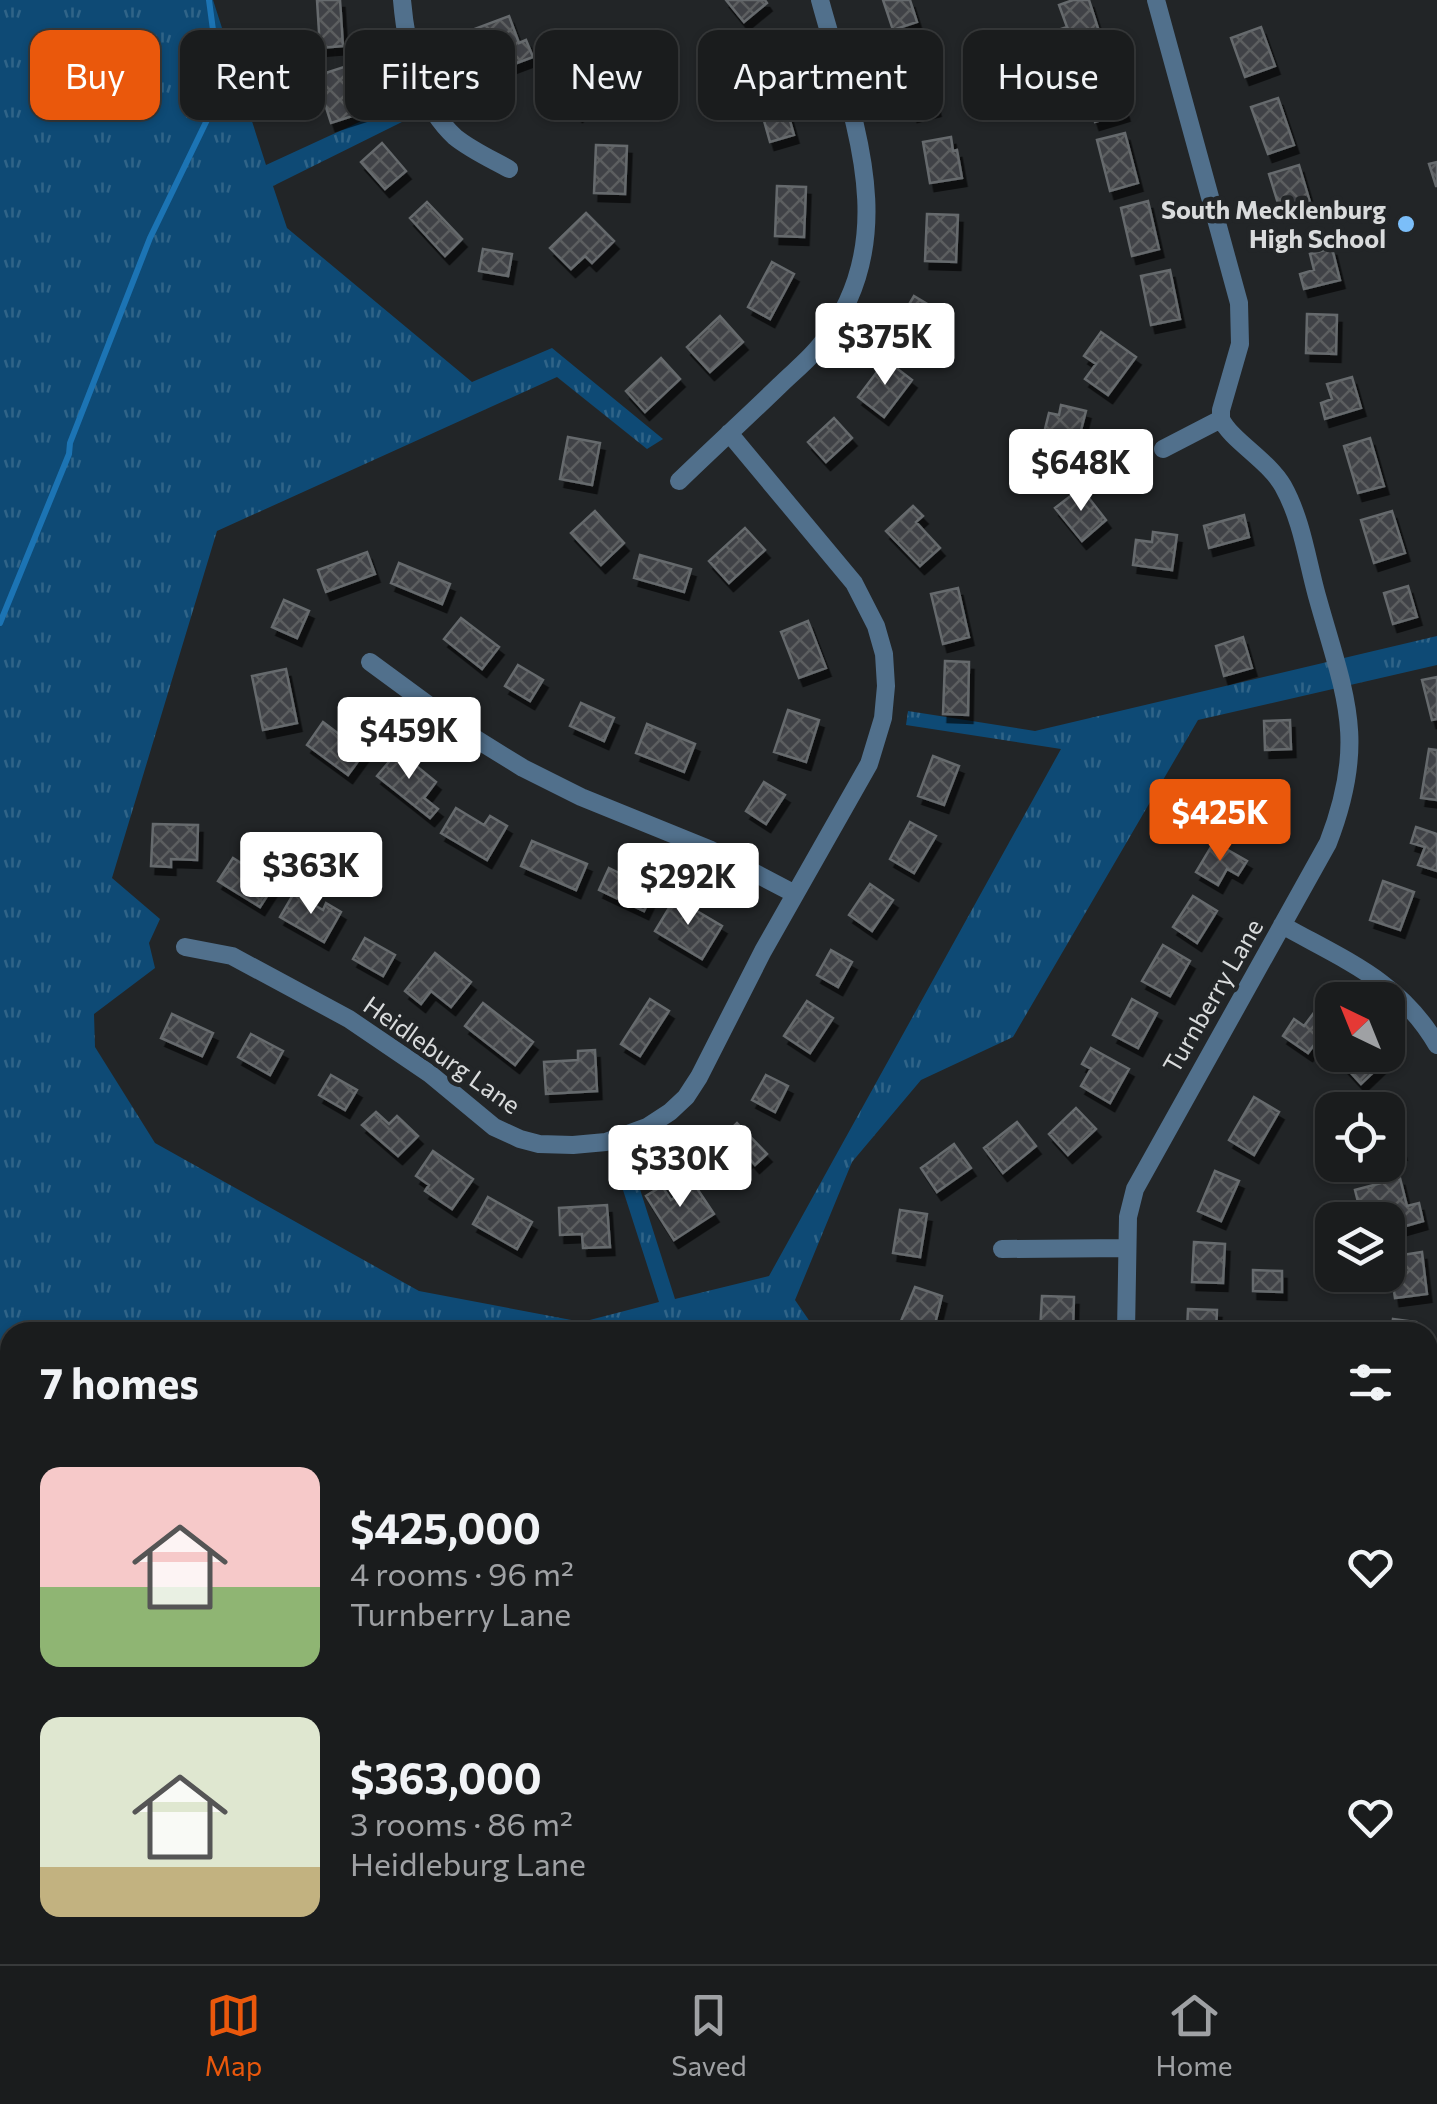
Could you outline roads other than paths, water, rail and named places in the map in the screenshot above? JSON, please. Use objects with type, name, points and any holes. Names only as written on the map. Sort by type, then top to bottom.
[{"type":"street","points":[[402,0],[407,38],[432,108],[454,136],[509,169]]},
{"type":"street","points":[[679,481],[820,346],[840,320],[864,254],[868,218],[864,165],[820,0]]},
{"type":"street","points":[[1156,0],[1214,204],[1241,316],[1240,344],[1220,410],[1221,419],[1163,449]]},
{"type":"street","name":"Turnberry Lane","points":[[1126,1322],[1130,1203],[1147,1163],[1328,843],[1342,807],[1351,757],[1350,723],[1291,503],[1260,456],[1221,419]]},
{"type":"street","name":"Heidleburg Lane","points":[[184,947],[232,956],[349,1019],[430,1074],[472,1111],[507,1134],[539,1144],[572,1146],[622,1138],[647,1127],[686,1097],[875,749],[886,686],[884,654],[870,612],[854,583],[729,433]]},
{"type":"street","points":[[370,662],[468,734],[523,768],[580,797],[709,850],[795,894]]},
{"type":"street","points":[[1282,925],[1394,990],[1424,1023],[1437,1045]]},
{"type":"street","points":[[1002,1249],[1127,1248]]},
{"type":"waterway","points":[[0,623],[150,238],[207,120],[215,45],[209,0]]},
{"type":"place","name":"South Mecklenburg High School","points":[[1406,224]]}]
